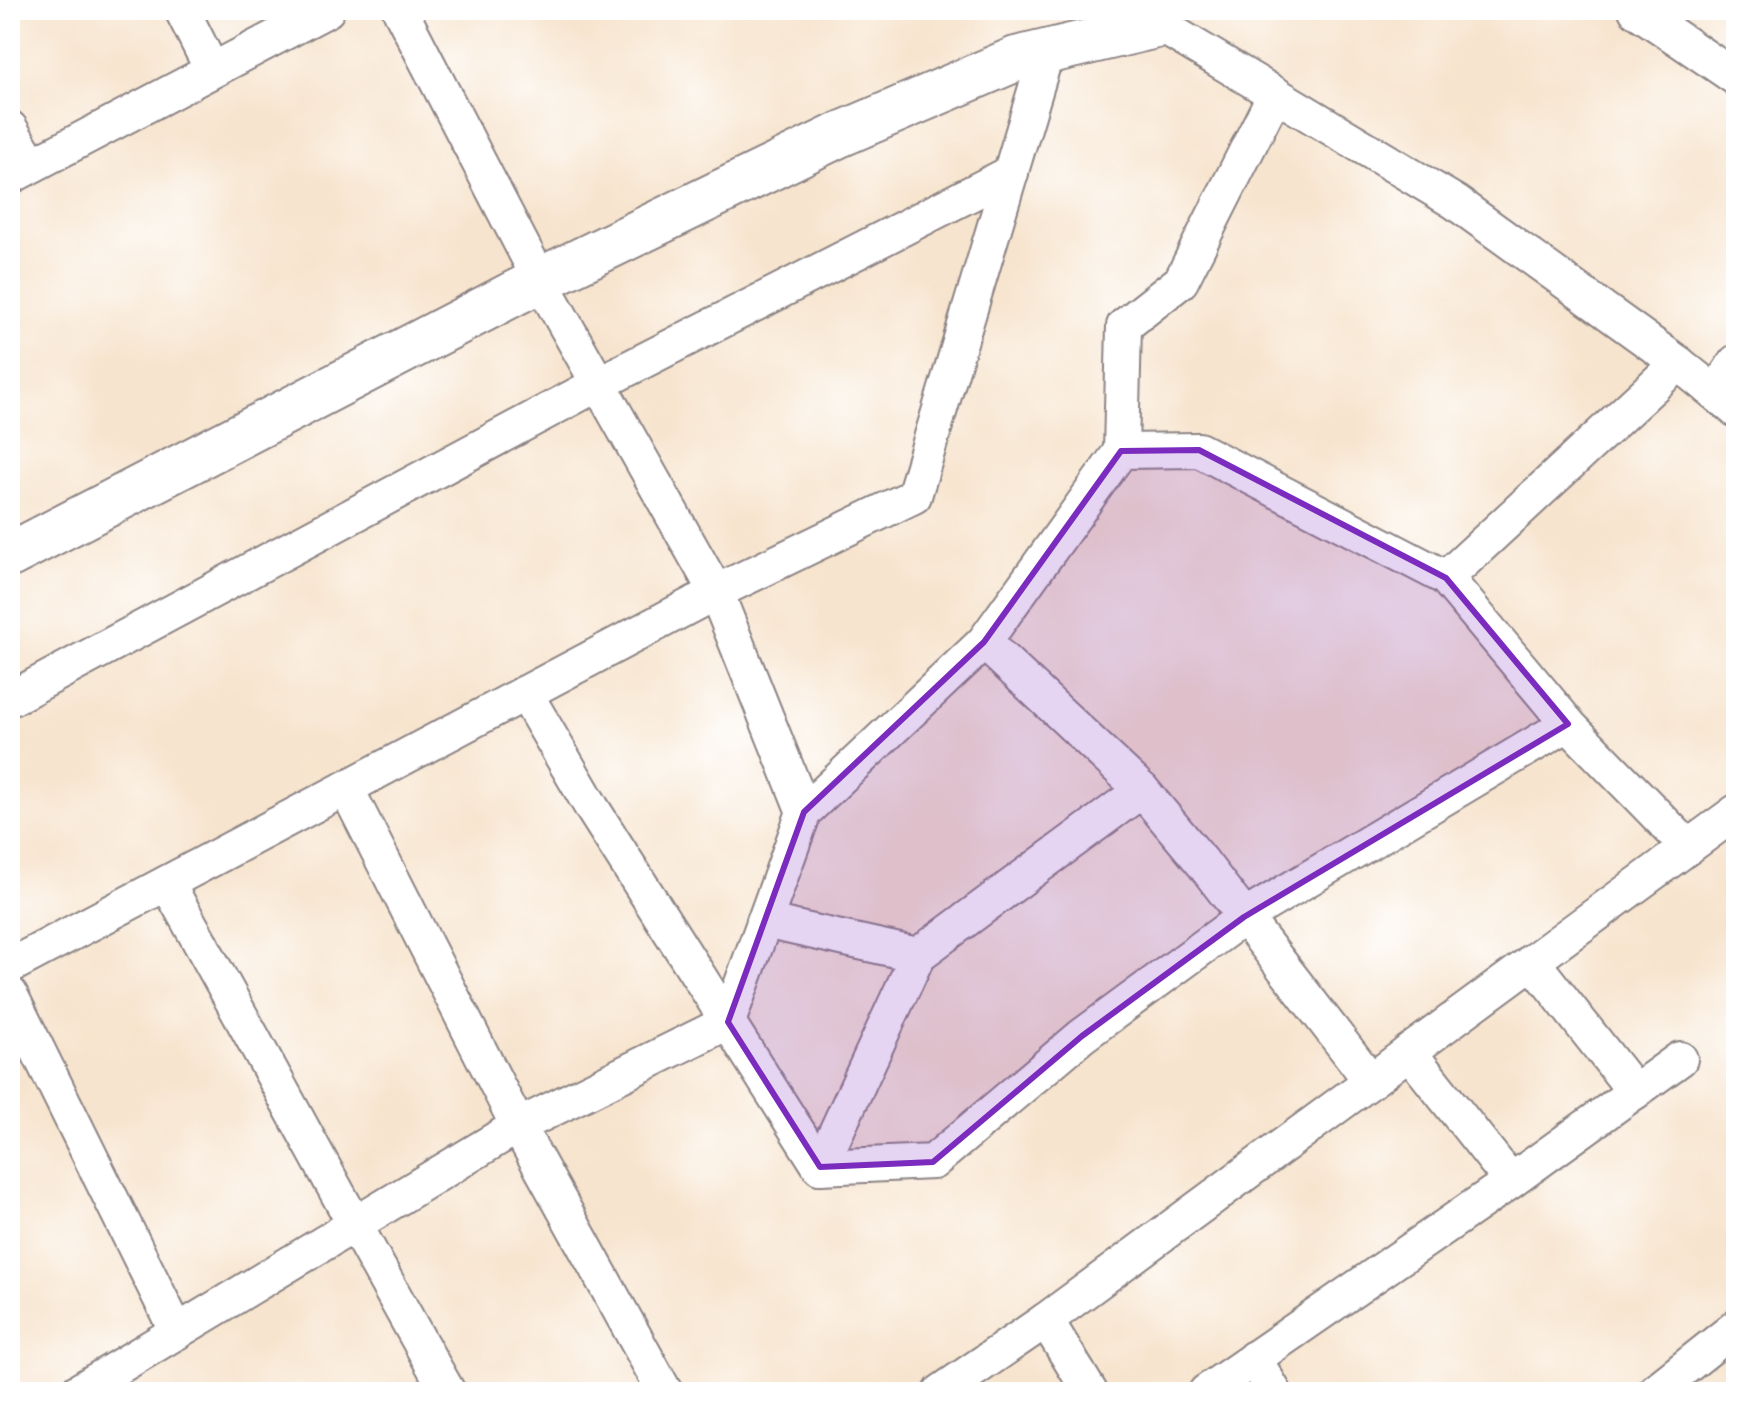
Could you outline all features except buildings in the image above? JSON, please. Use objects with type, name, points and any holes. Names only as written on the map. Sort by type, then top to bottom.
[{"type":"street","points":[[182,10],[212,70]]},
{"type":"street","points":[[10,128],[21,171],[327,10]]},
{"type":"street","points":[[400,10],[540,280],[716,592],[804,812]]},
{"type":"street","points":[[1636,10],[1736,78]]},
{"type":"street","points":[[10,555],[540,280],[839,135],[1016,59],[1150,15],[1455,202],[1678,363],[1725,401],[1736,362]]},
{"type":"street","points":[[10,966],[716,592],[914,496],[1047,51]]},
{"type":"street","points":[[77,1392],[518,1126],[728,1022],[804,812],[984,642],[1121,451],[1124,326],[1181,281],[1275,94]]},
{"type":"street","points":[[10,699],[598,384],[1011,173]]},
{"type":"street","points":[[1446,578],[1678,363]]},
{"type":"street","points":[[1121,451],[1199,450],[1446,578],[1568,724],[1688,847]]},
{"type":"street","points":[[984,642],[1142,790],[1371,1081]]},
{"type":"street","points":[[525,693],[592,808],[820,1167]]},
{"type":"street","points":[[820,1167],[933,1162],[1082,1036],[1244,917],[1568,724]]},
{"type":"street","points":[[346,788],[518,1126],[665,1392]]},
{"type":"street","points":[[820,1167],[918,955],[1142,790]]},
{"type":"street","points":[[941,1392],[1046,1320],[1736,812]]},
{"type":"street","points":[[167,883],[277,1078],[353,1225],[448,1392]]},
{"type":"street","points":[[764,921],[918,955]]},
{"type":"street","points":[[1532,961],[1635,1092]]},
{"type":"street","points":[[10,994],[177,1332]]},
{"type":"street","points":[[1409,1052],[1511,1181]]},
{"type":"street","points":[[1206,1392],[1511,1181],[1680,1059]]},
{"type":"street","points":[[1046,1320],[1090,1392]]},
{"type":"street","points":[[1654,1392],[1736,1327]]},
{"type":"street","points":[[1254,1358],[1274,1392]]},
{"type":"highlighted area","points":[[1199,450],[1446,578],[1568,724],[1244,917],[1082,1036],[933,1162],[820,1167],[728,1022],[804,812],[984,642],[1121,451]]}]
